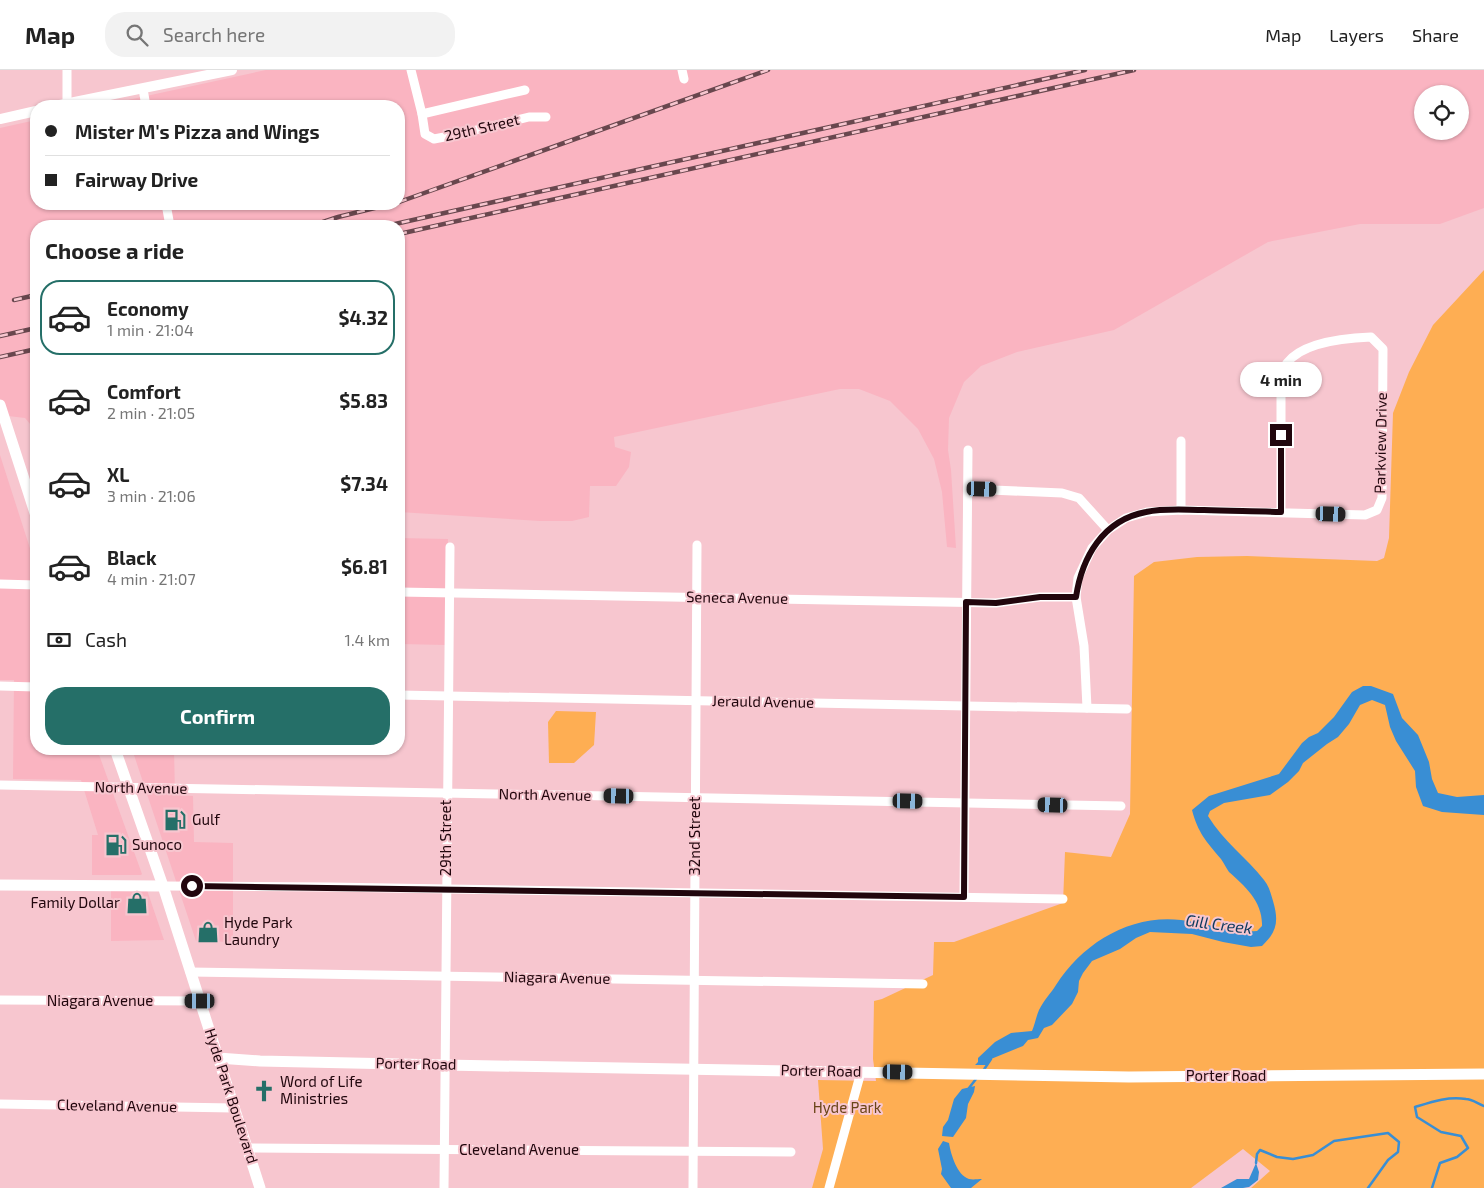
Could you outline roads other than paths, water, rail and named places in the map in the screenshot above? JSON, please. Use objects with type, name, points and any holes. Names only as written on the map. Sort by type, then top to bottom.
[{"type":"main road","points":[[0,405],[30,497]]},
{"type":"main road","name":"Hyde Park Boulevard","points":[[117,755],[163,886],[260,1188]]},
{"type":"main road","points":[[0,885],[163,886]]},
{"type":"main road","name":"Porter Road","points":[[218,1058],[444,1065],[1129,1077],[1484,1074]]},
{"type":"street","points":[[67,70],[68,100]]},
{"type":"street","points":[[84,100],[232,70]]},
{"type":"street","name":"29th Street","points":[[411,70],[425,134],[434,139],[529,117],[546,117]]},
{"type":"street","points":[[142,89],[145,100]]},
{"type":"street","points":[[422,114],[525,90]]},
{"type":"street","points":[[0,119],[30,112]]},
{"type":"street","name":"Parkview Drive","points":[[1087,708],[1084,646],[1076,597],[1078,578],[1092,548],[1108,530],[1126,518],[1147,512],[1181,510],[1365,515],[1377,510],[1382,498],[1383,349],[1371,337],[1348,338],[1321,344],[1297,353],[1286,364],[1281,378],[1281,512]]},
{"type":"street","points":[[1180,441],[1181,510]]},
{"type":"street","points":[[964,897],[968,450]]},
{"type":"street","points":[[968,489],[1062,493],[1079,498],[1108,530]]},
{"type":"street","name":"32nd Street","points":[[693,1188],[697,545]]},
{"type":"street","name":"29th Street","points":[[444,1188],[448,593],[450,547]]},
{"type":"street","points":[[0,584],[30,585]]},
{"type":"street","name":"Seneca Avenue","points":[[405,592],[996,603],[1040,597],[1076,597]]},
{"type":"street","points":[[0,686],[30,687]]},
{"type":"street","name":"Jerauld Avenue","points":[[405,695],[1127,709]]},
{"type":"street","name":"North Avenue","points":[[0,785],[1121,806]]},
{"type":"street","points":[[163,886],[695,892],[1063,899]]},
{"type":"street","name":"Niagara Avenue","points":[[190,972],[923,984]]},
{"type":"street","name":"Niagara Avenue","points":[[0,1000],[200,1001]]},
{"type":"street","points":[[829,1188],[860,1072]]},
{"type":"street","name":"Cleveland Avenue","points":[[0,1104],[233,1108]]},
{"type":"street","name":"Cleveland Avenue","points":[[247,1148],[791,1152]]},
{"type":"water","points":[[1363,686],[1371,686],[1393,694],[1402,718],[1418,735],[1429,762],[1432,779],[1438,793],[1457,797],[1484,795],[1484,815],[1442,812],[1423,806],[1416,787],[1415,771],[1396,741],[1390,727],[1385,705],[1372,700],[1360,705],[1349,724],[1338,737],[1303,763],[1299,771],[1288,782],[1270,795],[1224,803],[1210,811],[1208,816],[1214,825],[1266,882],[1270,890],[1276,920],[1274,931],[1262,946],[1251,947],[1192,934],[1150,932],[1136,938],[1120,949],[1092,961],[1079,981],[1078,992],[1072,1004],[1052,1025],[1044,1028],[1038,1038],[1028,1040],[1023,1046],[991,1059],[987,1065],[975,1065],[978,1062],[978,1058],[995,1042],[1011,1033],[1032,1031],[1041,1006],[1067,970],[1094,944],[1110,934],[1126,927],[1162,919],[1190,921],[1238,931],[1257,931],[1262,926],[1260,909],[1252,895],[1229,872],[1203,836],[1192,810],[1209,796],[1279,774],[1302,743],[1318,733],[1334,717],[1352,692]]},
{"type":"water","points":[[975,1086],[968,1104],[966,1118],[953,1137],[942,1136],[943,1127],[948,1120],[954,1099],[962,1089]]},
{"type":"water","points":[[943,1141],[949,1143],[953,1159],[965,1177],[969,1179],[982,1179],[971,1188],[951,1188],[941,1174],[942,1169],[938,1149]]},
{"type":"water","points":[[1256,1163],[1259,1172],[1258,1180],[1249,1187],[1221,1188],[1237,1179],[1249,1179]]},
{"type":"waterway","name":"Gill Creek","points":[[983,1071],[991,1059]]},
{"type":"waterway","name":"Gill Creek","points":[[969,1088],[976,1079]]},
{"type":"waterway","points":[[1432,1188],[1440,1163],[1457,1157],[1468,1148],[1461,1136],[1441,1132],[1417,1117],[1415,1107],[1453,1098],[1468,1099],[1484,1106]]},
{"type":"waterway","points":[[1256,1163],[1257,1154],[1260,1150],[1277,1157],[1293,1159],[1313,1155],[1334,1141],[1388,1133],[1399,1142],[1398,1152],[1388,1160],[1368,1188]]},
{"type":"railway","points":[[405,200],[768,70]]},
{"type":"railway","points":[[405,222],[1085,70]]},
{"type":"railway","points":[[405,233],[1134,70]]},
{"type":"railway","points":[[329,220],[367,210]]},
{"type":"railway","points":[[14,300],[30,296]]},
{"type":"railway","points":[[0,336],[30,329]]},
{"type":"railway","points":[[0,357],[30,350]]},
{"type":"place","name":"Gulf","points":[[175,820]]},
{"type":"place","name":"Sunoco","points":[[116,845]]},
{"type":"place","name":"Family Dollar","points":[[137,903]]},
{"type":"place","name":"Hyde Park Laundry","points":[[208,932]]},
{"type":"place","name":"Word of Life Ministries","points":[[264,1091]]},
{"type":"park label","name":"Hyde Park","points":[[847,1108]]}]
